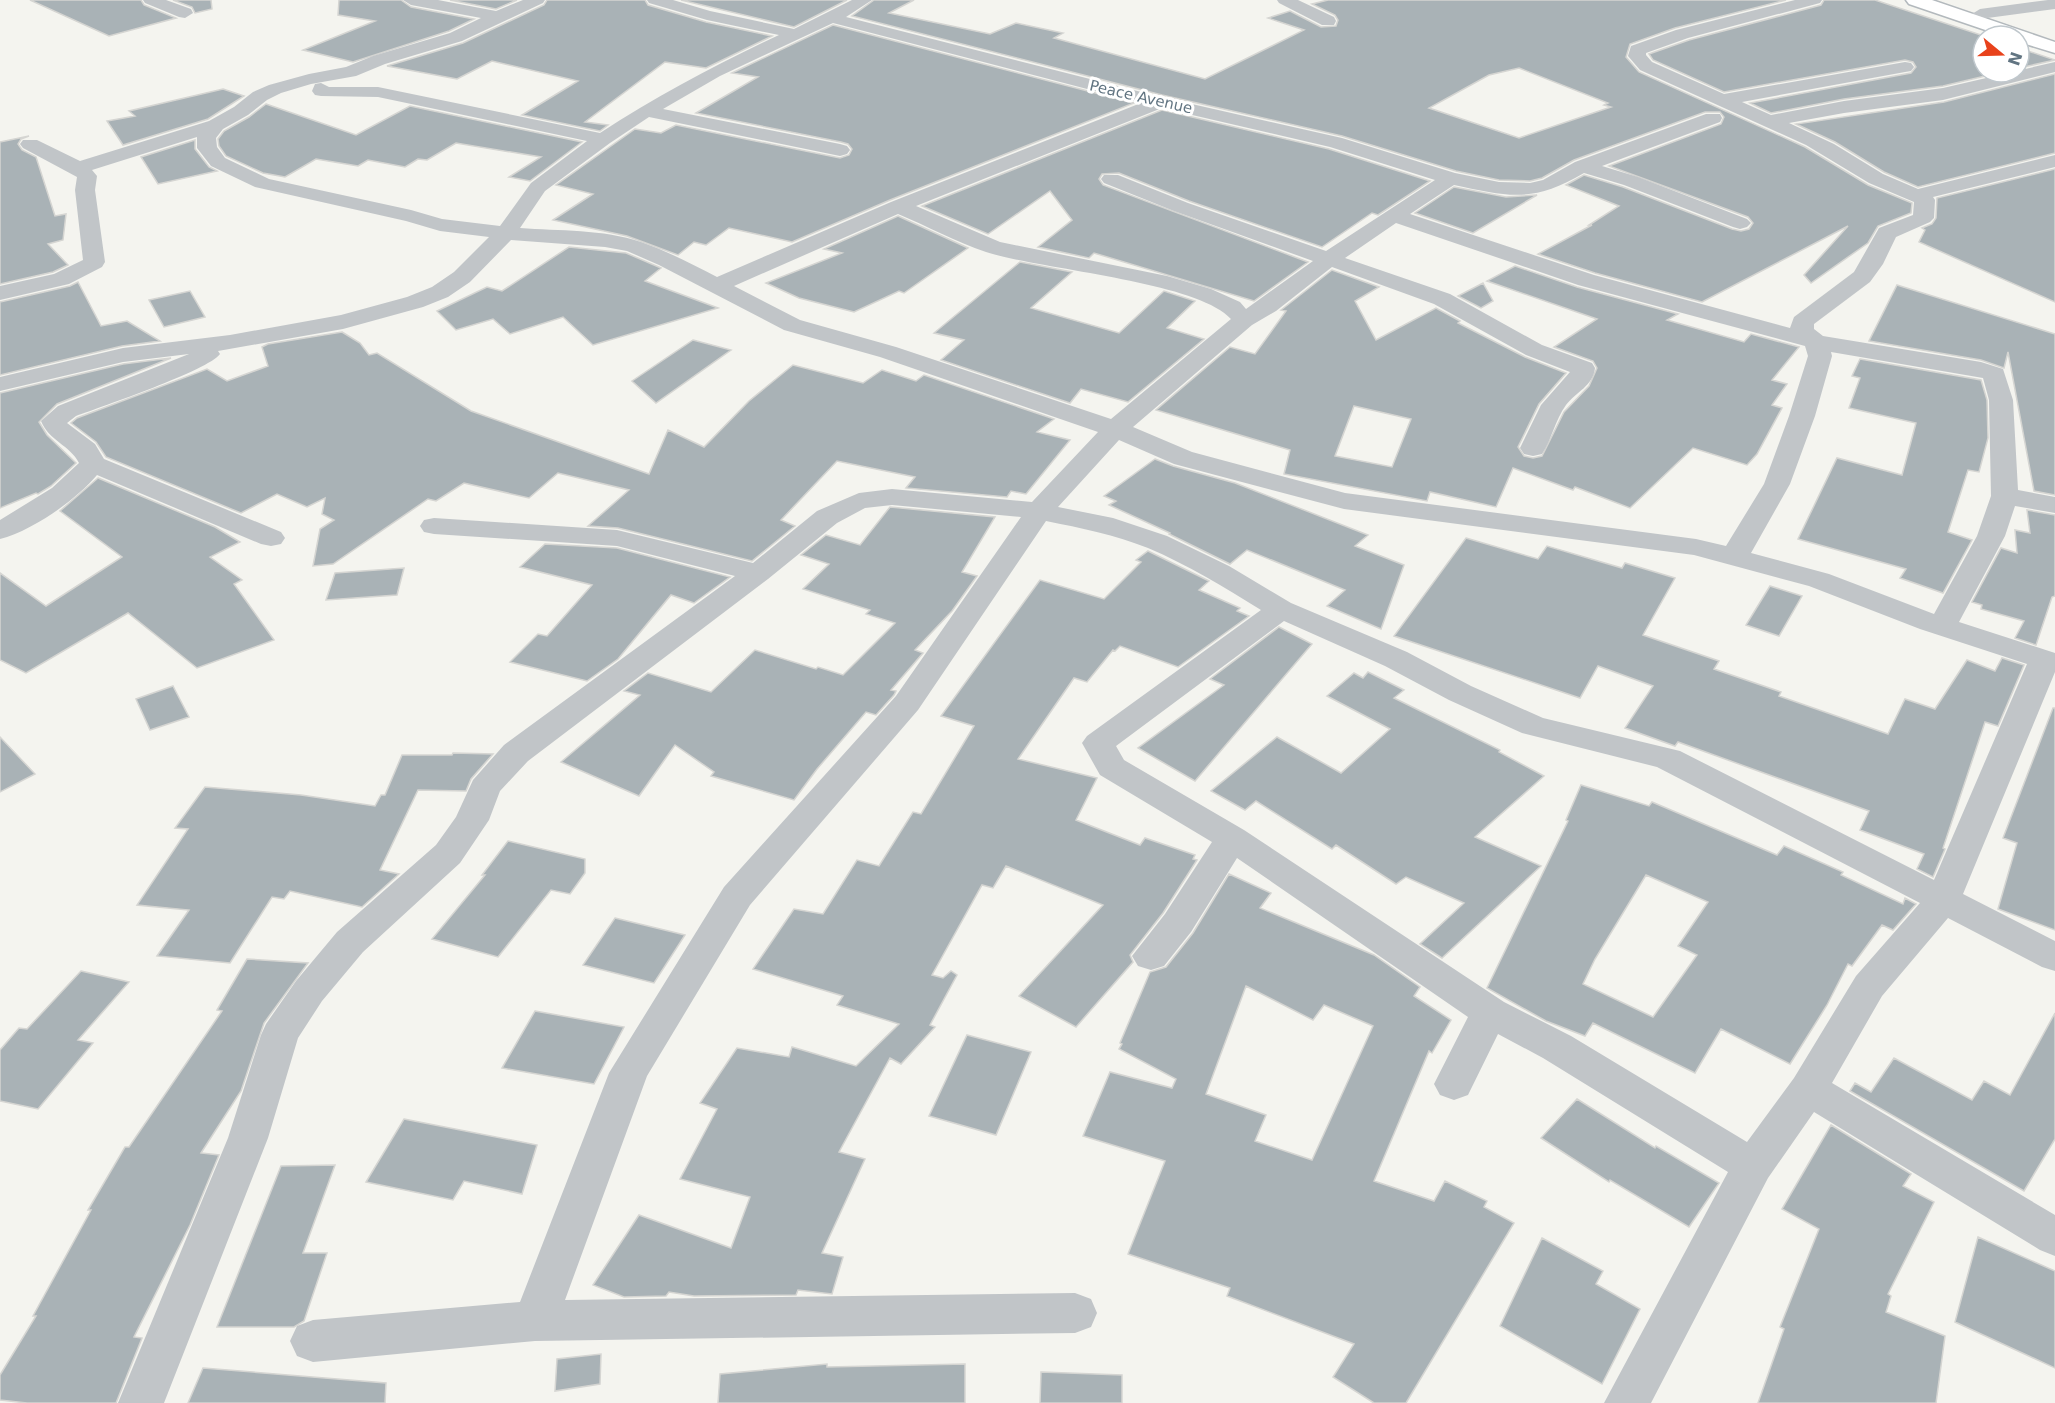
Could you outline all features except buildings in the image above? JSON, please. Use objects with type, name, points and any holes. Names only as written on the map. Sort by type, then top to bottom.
[{"type":"street","points":[[151,0],[185,13]]},
{"type":"street","points":[[411,0],[498,16]]},
{"type":"street","points":[[78,168],[216,125],[230,119],[253,100],[268,92],[309,79],[350,72],[379,60],[456,37],[537,0]]},
{"type":"street","points":[[655,0],[707,15],[796,34]]},
{"type":"street","points":[[0,384],[123,355],[230,342],[343,322],[441,292],[462,277],[506,233],[538,187],[603,139],[714,72],[831,18],[864,0]]},
{"type":"street","points":[[1285,0],[1328,21]]},
{"type":"street","points":[[1734,557],[1777,484],[1802,416],[1820,356],[1816,342],[1802,331],[1802,322],[1862,277],[1872,264],[1887,232],[1923,218],[1925,200],[1918,195],[1898,190],[1872,178],[1824,147],[1768,121],[1716,109],[1646,66],[1636,56],[1637,50],[1682,34],[1814,0]]},
{"type":"street","points":[[1916,0],[2055,48]]},
{"type":"street","points":[[1938,0],[2055,40]]},
{"type":"street","points":[[1980,14],[2055,4]]},
{"type":"street","name":"Peace Avenue","points":[[831,18],[1160,102],[1335,142],[1451,178],[1499,188],[1530,189],[1550,184],[1582,166],[1716,109],[1905,67]]},
{"type":"street","points":[[1768,121],[1943,94],[2055,67]]},
{"type":"street","points":[[328,76],[321,91],[378,92],[603,139]]},
{"type":"street","points":[[716,286],[898,206],[1160,102]]},
{"type":"street","points":[[646,111],[840,150]]},
{"type":"street","points":[[216,125],[206,138],[207,148],[218,162],[262,183],[411,216],[440,225],[605,241],[632,246],[667,260],[792,325],[888,352],[1115,429],[1184,458],[1344,501],[1696,547],[1819,580],[1942,626],[2049,661],[1943,900],[1869,986],[1808,1089],[1754,1166],[1626,1403]]},
{"type":"street","points":[[0,293],[67,279],[84,271],[94,262],[85,190],[87,176],[78,168],[30,144]]},
{"type":"street","points":[[1918,195],[2055,161]]},
{"type":"street","points":[[1582,166],[1631,181],[1740,223]]},
{"type":"street","points":[[2035,166],[2055,178]]},
{"type":"street","points":[[535,1321],[629,1073],[737,896],[907,703],[1039,511],[1115,429],[1244,320],[1268,306],[1330,258],[1451,178]]},
{"type":"street","points":[[1112,179],[1181,207],[1442,299],[1534,350],[1583,368],[1584,373],[1578,381],[1556,401],[1533,447]]},
{"type":"street","points":[[898,206],[993,247],[1159,280],[1203,294],[1232,307],[1244,320]]},
{"type":"street","points":[[1395,216],[1586,280],[1816,342],[1981,369],[1994,374],[2001,400],[2005,496],[1991,536],[1942,626]]},
{"type":"street","points":[[230,342],[186,365],[68,411],[54,421],[57,429],[86,450],[93,464],[271,538]]},
{"type":"street","points":[[0,531],[55,499],[78,482],[93,464]]},
{"type":"street","points":[[2005,496],[2055,505]]},
{"type":"street","points":[[141,1403],[248,1138],[280,1035],[309,991],[350,942],[448,854],[472,819],[485,788],[516,753],[758,573],[827,517],[859,501],[892,497],[1039,511],[1104,524],[1157,542],[1219,572],[1281,609],[1396,659],[1460,693],[1533,726],[1668,759],[2055,957]]},
{"type":"street","points":[[434,526],[617,538],[758,573]]},
{"type":"street","points":[[1281,609],[1098,743],[1112,767],[1232,838],[1490,1012],[1557,1047],[1754,1166]]},
{"type":"street","points":[[1151,956],[1178,923],[1232,838]]},
{"type":"street","points":[[1454,1084],[1490,1012]]},
{"type":"street","points":[[1808,1089],[2055,1237]]},
{"type":"street","points":[[313,1341],[535,1321],[1075,1313]]}]
